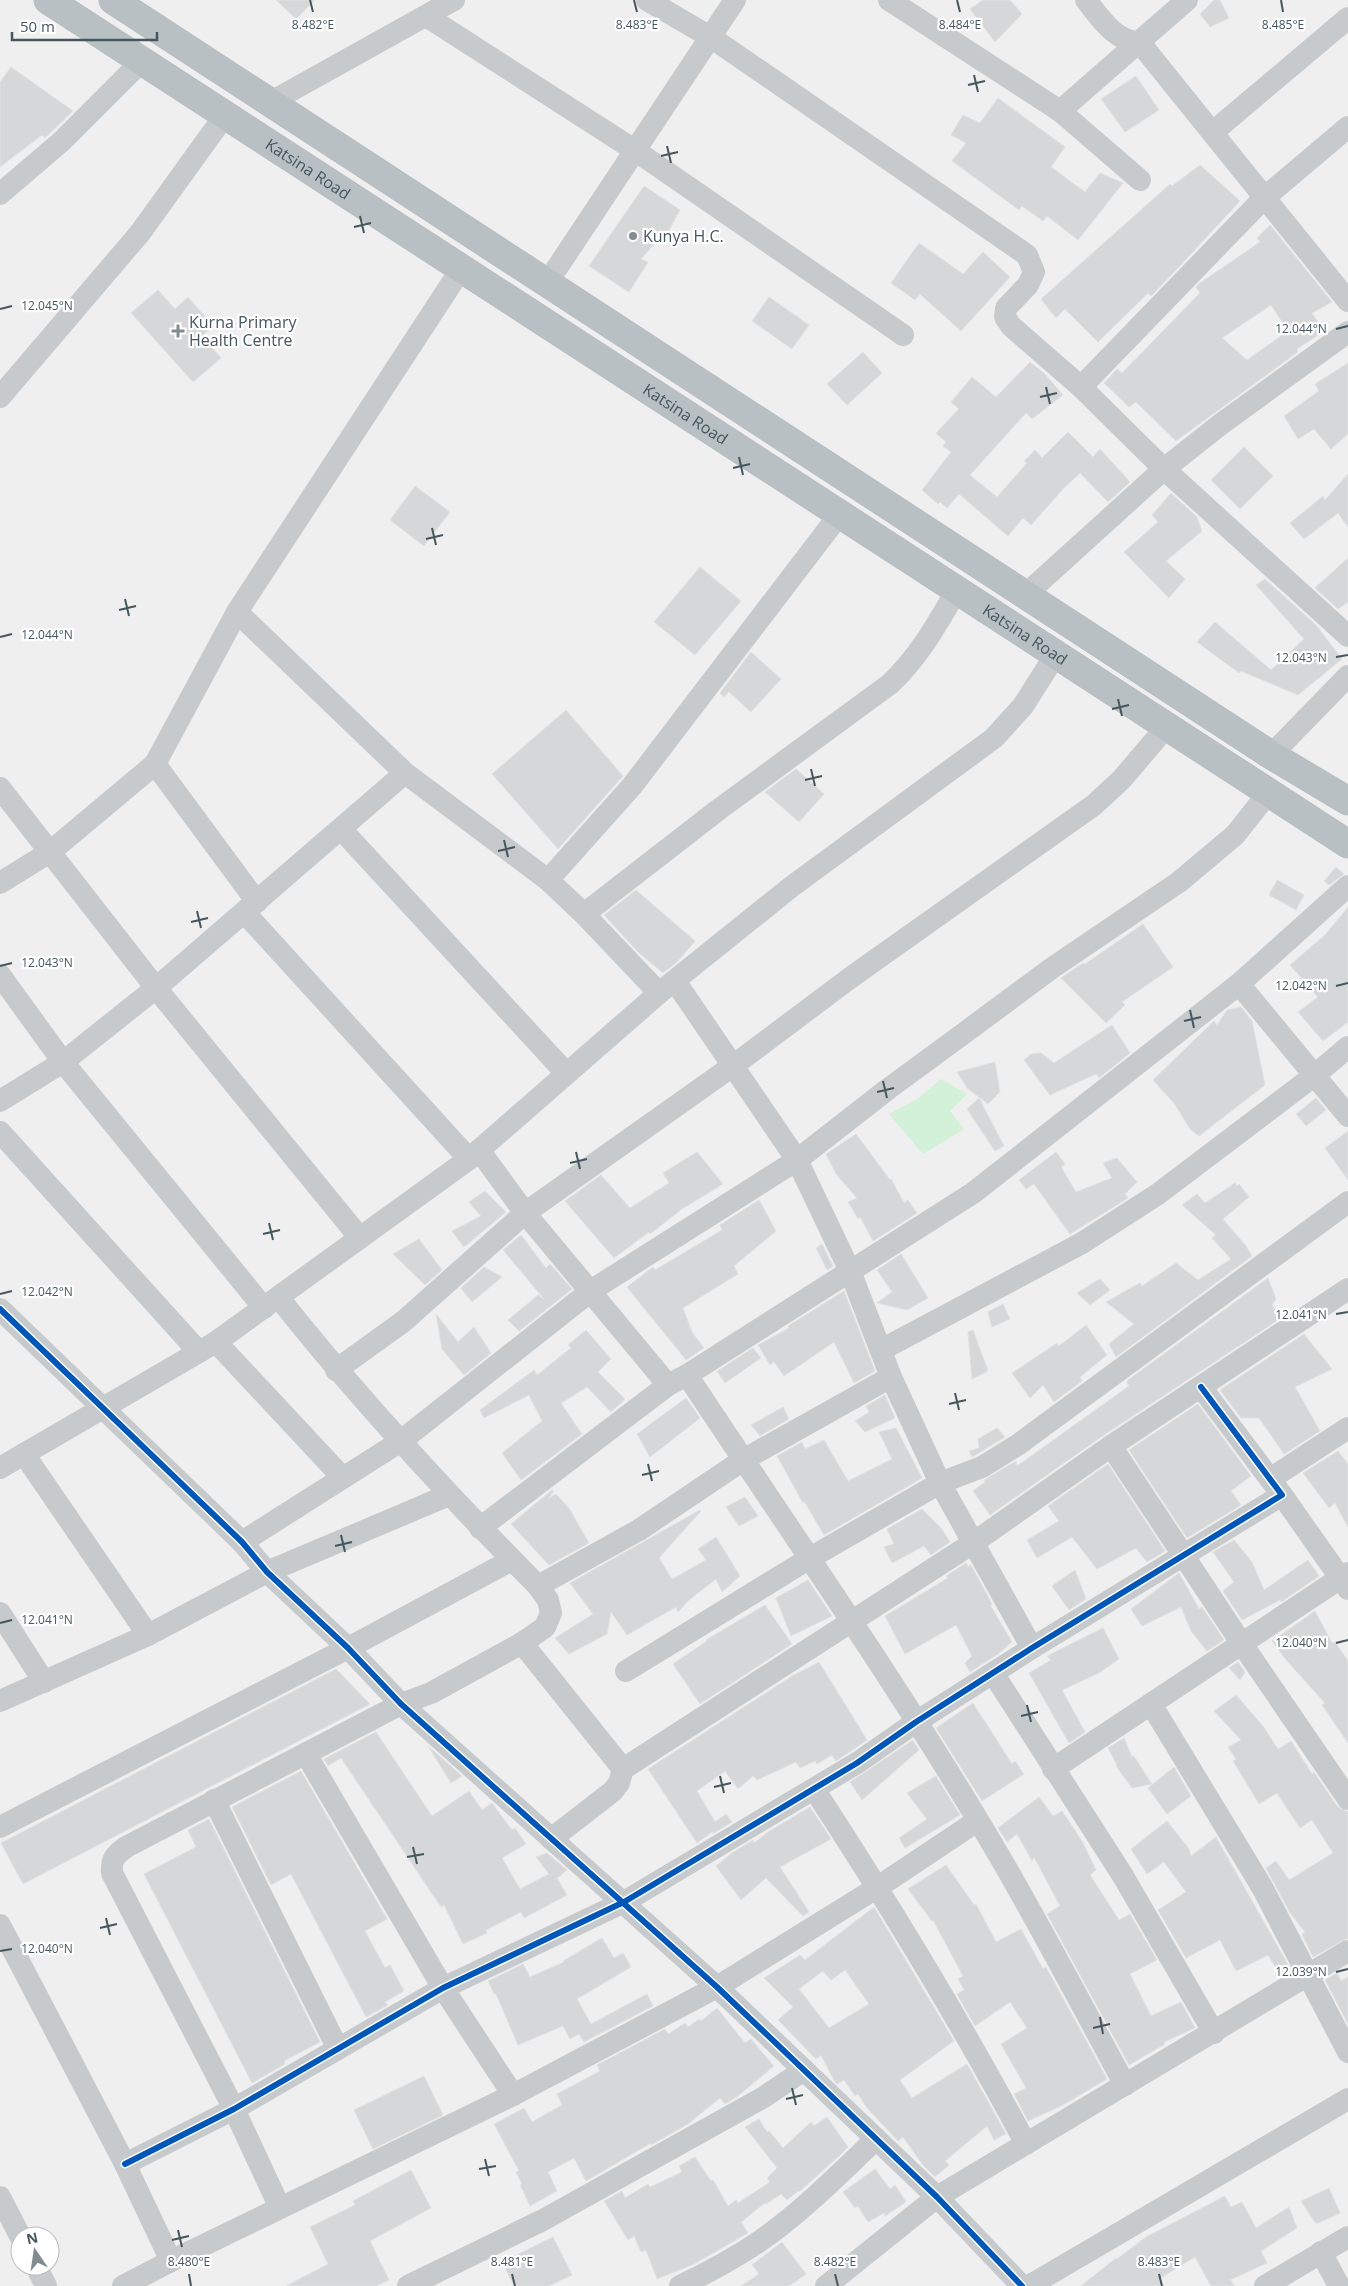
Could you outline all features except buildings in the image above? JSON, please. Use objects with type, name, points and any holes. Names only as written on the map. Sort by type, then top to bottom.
[{"type":"highway","name":"Katsina Road","points":[[48,0],[1348,844]]},
{"type":"highway","name":"Katsina Road","points":[[113,0],[1271,755],[1348,801]]},
{"type":"street","points":[[269,103],[454,0]]},
{"type":"street","points":[[647,0],[712,38],[1027,255],[1034,272],[1028,285],[1006,308],[1005,317],[1010,326],[1081,387],[1134,437],[1164,469],[1348,636]]},
{"type":"street","points":[[546,283],[712,38],[735,0]]},
{"type":"street","points":[[889,0],[1060,111],[1140,180]]},
{"type":"street","points":[[1086,0],[1114,34],[1127,41],[1140,43],[1348,302]]},
{"type":"street","points":[[1060,111],[1187,0]]},
{"type":"street","points":[[426,16],[636,151],[904,335]]},
{"type":"street","points":[[1213,132],[1348,18]]},
{"type":"street","points":[[0,194],[62,141],[142,61]]},
{"type":"street","points":[[0,397],[140,234],[225,115]]},
{"type":"street","points":[[1081,387],[1264,198],[1348,128]]},
{"type":"street","points":[[0,883],[50,852],[155,764],[238,612],[462,269]]},
{"type":"street","points":[[1025,595],[1164,469],[1221,424],[1348,332]]},
{"type":"street","points":[[548,880],[632,786],[839,514]]},
{"type":"street","points":[[584,914],[718,810],[890,684],[922,650],[957,590]]},
{"type":"street","points":[[238,612],[405,773],[548,880],[667,987],[734,1065],[797,1160],[850,1271],[891,1377],[940,1483],[1032,1648]]},
{"type":"street","points":[[0,1468],[208,1347],[474,1154],[667,987],[791,887],[994,738],[1022,706],[1056,654]]},
{"type":"street","points":[[1271,755],[1348,676]]},
{"type":"street","points":[[336,1370],[404,1321],[525,1213],[734,1065],[850,978],[1094,805],[1122,779],[1166,726]]},
{"type":"street","points":[[155,764],[251,908],[474,1154],[592,1290],[677,1380],[743,1460],[810,1558],[916,1722],[977,1821],[1003,1864],[1125,2085]]},
{"type":"street","points":[[0,1100],[63,1062],[156,988],[251,908],[405,773]]},
{"type":"street","points":[[0,788],[156,988],[360,1238]]},
{"type":"street","points":[[242,1542],[401,1441],[592,1290],[797,1160],[959,1036],[1206,861],[1235,835],[1268,792]]},
{"type":"street","points":[[341,829],[566,1073]]},
{"type":"street","points":[[480,1528],[677,1380],[973,1193],[1239,984],[1348,886]]},
{"type":"street","points":[[0,976],[63,1062],[271,1303],[336,1370],[480,1528],[538,1586],[548,1600],[552,1613],[545,1627],[522,1643],[431,1692],[401,1704],[214,1800],[114,1855],[111,1864],[112,1873],[234,2109],[280,2208]]},
{"type":"street","points":[[1239,984],[1348,1116]]},
{"type":"street","points":[[880,1350],[1082,1243],[1158,1194],[1315,1076],[1348,1047]]},
{"type":"street","points":[[0,1132],[208,1347],[343,1478]]},
{"type":"street","points":[[626,1671],[810,1558],[940,1483],[982,1468],[1019,1444],[1348,1202]]},
{"type":"street","points":[[551,1839],[613,1791],[619,1783],[623,1769],[850,1620],[973,1543],[1112,1446],[1348,1289]]},
{"type":"street","points":[[0,1309],[242,1542],[267,1572],[348,1648],[401,1704],[717,1987],[936,2196],[1022,2286]]},
{"type":"street","points":[[538,1586],[639,1530],[743,1460],[891,1377]]},
{"type":"street","points":[[1053,1769],[1242,1644],[1346,1580],[1200,1387]]},
{"type":"street","points":[[125,2164],[234,2109],[443,1988],[624,1902],[814,1789],[857,1763],[916,1722],[1032,1648],[1185,1554],[1276,1487],[1348,1428]]},
{"type":"street","points":[[1112,1446],[1185,1554],[1242,1644],[1348,1799]]},
{"type":"street","points":[[24,1454],[148,1635]]},
{"type":"street","points":[[0,1701],[148,1635],[267,1572],[449,1495]]},
{"type":"street","points":[[3,1818],[348,1648],[512,1560]]},
{"type":"street","points":[[0,1613],[44,1682]]},
{"type":"street","points":[[522,1643],[623,1769]]},
{"type":"street","points":[[994,1673],[1053,1769],[1123,1876],[1214,2032]]},
{"type":"street","points":[[1151,1704],[1262,1887],[1348,2052]]},
{"type":"street","points":[[306,1754],[443,1988],[513,2095]]},
{"type":"street","points":[[814,1789],[878,1887],[975,2048],[1026,2144]]},
{"type":"street","points":[[214,1800],[338,2049]]},
{"type":"street","points":[[123,2286],[513,2095],[717,1987],[878,1887],[977,1821]]},
{"type":"street","points":[[0,1925],[125,2164],[171,2261]]},
{"type":"street","points":[[826,2286],[936,2196],[1348,1951]]},
{"type":"street","points":[[408,2286],[543,2220],[764,2098],[804,2070]]},
{"type":"street","points":[[1030,2286],[1348,2100]]},
{"type":"street","points":[[680,2286],[761,2241],[812,2199],[876,2139]]},
{"type":"street","points":[[0,2198],[15,2226]]},
{"type":"street","points":[[1265,2286],[1348,2237]]},
{"type":"street","points":[[1321,2252],[1339,2286]]},
{"type":"green space","points":[[941,1079],[967,1094],[950,1111],[964,1129],[923,1154],[889,1114],[919,1098]]},
{"type":"cycle path","points":[[0,1309],[242,1542],[267,1572],[348,1648],[401,1704],[717,1987],[937,2197],[1022,2286]]},
{"type":"cycle path","points":[[125,2164],[234,2109],[443,1988],[624,1902],[857,1763],[916,1722],[1032,1648],[1282,1495],[1201,1387]]},
{"type":"place","name":"Kunya H.C.","points":[[633,236]]},
{"type":"place","name":"Kurna Primary Health Centre","points":[[178,331]]}]
